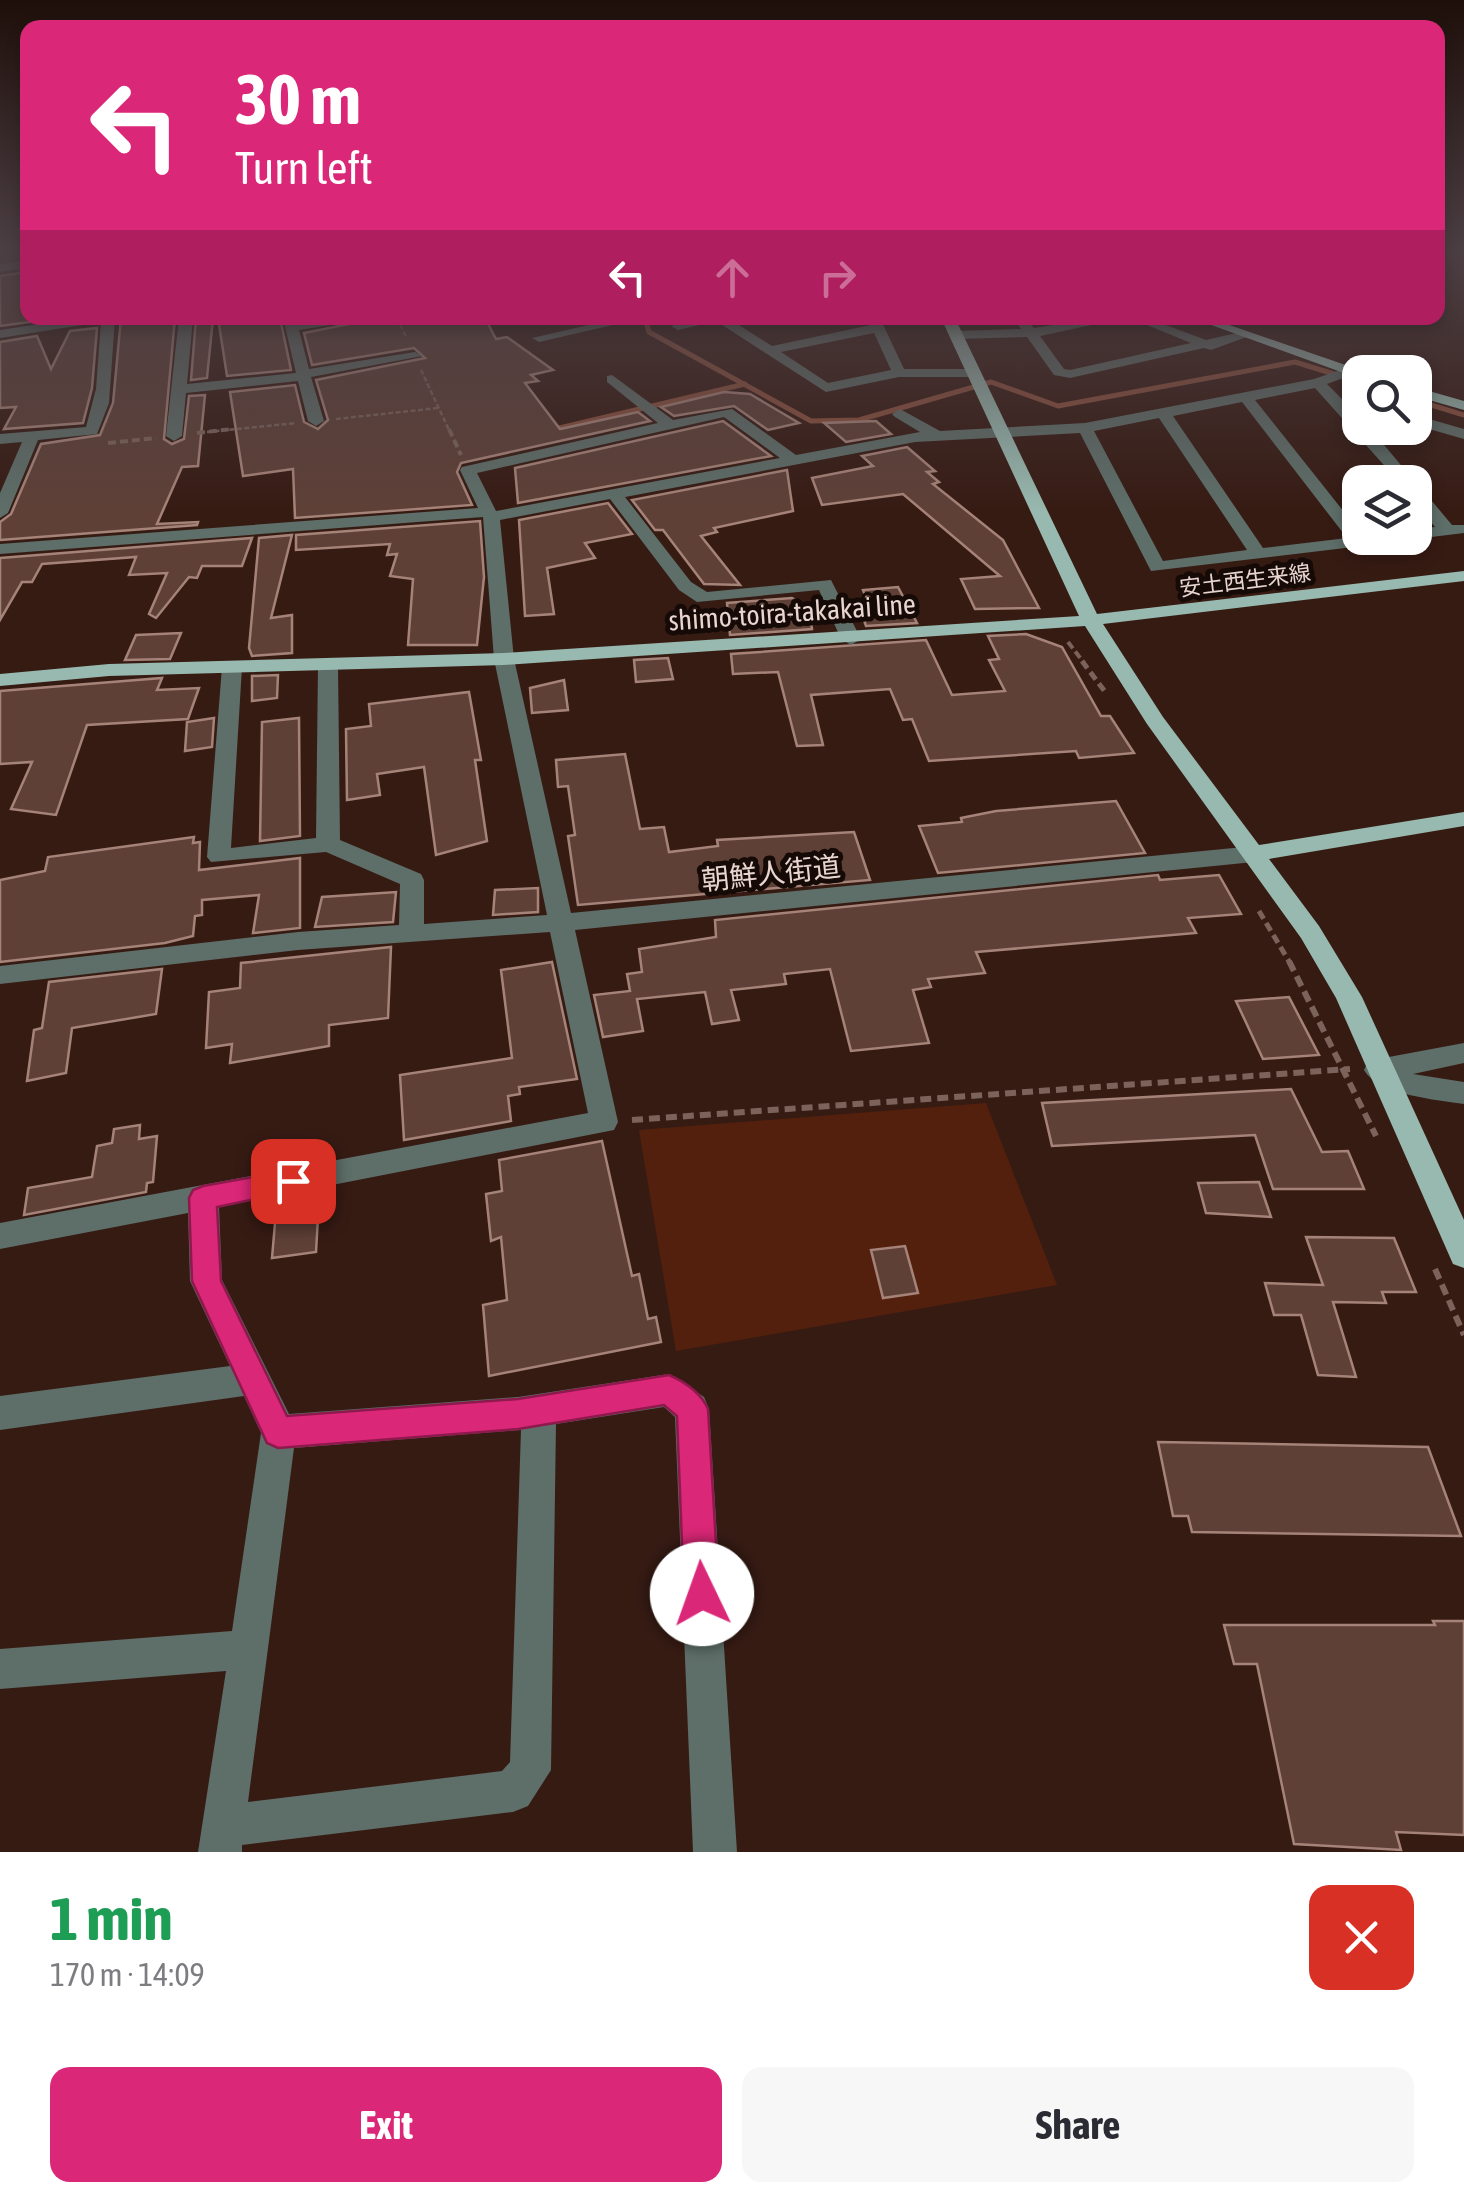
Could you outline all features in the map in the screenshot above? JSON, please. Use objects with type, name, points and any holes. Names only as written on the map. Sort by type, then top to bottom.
[{"type":"main road","points":[[957,338],[1091,621],[1154,720],[1254,854],[1349,997],[1378,1070],[1464,1254]]},
{"type":"main road","points":[[1255,338],[1342,368]]},
{"type":"main road","points":[[1432,396],[1464,406]]},
{"type":"main road","name":"安土西生来線","points":[[1091,621],[1464,576]]},
{"type":"main road","name":"shimo-toira-takakai line","points":[[0,680],[109,670],[504,659],[1091,621]]},
{"type":"main road","points":[[1254,854],[1464,818]]},
{"type":"street","points":[[0,440],[92,431],[106,403],[102,338]]},
{"type":"street","points":[[174,436],[184,338]]},
{"type":"street","points":[[295,338],[316,421]]},
{"type":"street","points":[[749,338],[826,388],[900,374],[974,373]]},
{"type":"street","points":[[768,351],[816,338]]},
{"type":"street","points":[[883,338],[900,374]]},
{"type":"street","points":[[1036,338],[1060,372],[1070,374],[1234,338]]},
{"type":"street","points":[[1191,338],[1211,346]]},
{"type":"street","points":[[179,388],[305,375],[414,356]]},
{"type":"street","points":[[0,549],[489,515],[936,435],[1085,428],[1342,376]]},
{"type":"street","points":[[612,380],[670,425]]},
{"type":"street","points":[[1318,383],[1342,407]]},
{"type":"street","points":[[1246,398],[1342,521]]},
{"type":"street","points":[[0,1236],[604,1122],[504,659],[489,515],[468,470],[726,412],[792,459]]},
{"type":"street","points":[[900,414],[936,435]]},
{"type":"street","points":[[1164,414],[1258,554]]},
{"type":"street","points":[[1432,425],[1464,434]]},
{"type":"street","points":[[1085,428],[1157,567],[1342,543]]},
{"type":"street","points":[[0,513],[32,436]]},
{"type":"street","points":[[1376,445],[1393,465]]},
{"type":"street","points":[[614,493],[684,586],[704,598],[825,584],[851,638]]},
{"type":"street","points":[[1432,508],[1455,529]]},
{"type":"street","points":[[328,665],[328,844]]},
{"type":"street","points":[[232,667],[219,857],[328,844],[412,880],[411,933]]},
{"type":"street","name":"朝鮮人街道","points":[[0,975],[298,941],[562,923],[1254,854]]},
{"type":"street","points":[[1378,1070],[1464,1053]]},
{"type":"street","points":[[1378,1070],[1409,1084],[1464,1093]]},
{"type":"street","points":[[203,1198],[206,1281],[278,1432],[222,1839],[513,1791],[530,1770],[539,1411]]},
{"type":"street","points":[[0,1414],[256,1379]]},
{"type":"street","points":[[278,1432],[539,1411],[669,1390],[692,1409],[714,1852]]},
{"type":"street","points":[[0,1669],[251,1649]]},
{"type":"path","points":[[92,431],[89,444],[438,408],[468,470]]},
{"type":"path","points":[[1055,636],[1070,643],[1114,703]]},
{"type":"path","points":[[1255,904],[1312,998],[1382,1148]]},
{"type":"path","points":[[604,1122],[1346,1069],[1378,1070]]},
{"type":"path","points":[[1433,1264],[1464,1335]]},
{"type":"shaded area","points":[[986,1103],[1057,1285],[676,1351],[639,1130]]},
{"type":"building","points":[[38,338],[51,369],[66,338],[96,338],[92,388],[83,423],[4,429],[16,407],[0,408],[0,342]]},
{"type":"building","points":[[119,338],[173,338],[164,439],[172,444],[184,439],[189,396],[205,395],[198,466],[182,467],[157,524],[198,522],[197,525],[0,540],[0,522],[11,514],[41,444],[100,435],[113,403]]},
{"type":"building","points":[[194,338],[211,338],[207,378],[191,380]]},
{"type":"building","points":[[221,338],[284,338],[291,370],[227,376]]},
{"type":"building","points":[[305,338],[509,338],[553,370],[531,375],[538,381],[525,383],[560,429],[638,412],[650,421],[461,463],[457,472],[472,505],[295,518],[293,469],[243,476],[230,392],[295,385],[304,422],[318,429],[328,420],[316,380],[425,358],[414,348],[312,365]]},
{"type":"building","points":[[724,392],[750,394],[799,423],[768,430],[734,406],[674,416],[661,407]]},
{"type":"building","points":[[723,421],[771,456],[518,503],[515,468]]},
{"type":"building","points":[[876,421],[891,434],[846,442],[824,423]]},
{"type":"building","points":[[907,447],[935,471],[927,472],[939,482],[933,484],[1003,540],[1039,608],[975,609],[961,579],[1000,576],[903,494],[822,505],[812,478],[873,466],[862,456]]},
{"type":"building","points":[[787,470],[793,511],[714,528],[717,532],[701,536],[740,585],[704,584],[663,530],[655,530],[632,500]]},
{"type":"building","points":[[608,503],[632,534],[585,543],[595,558],[547,568],[554,614],[525,616],[519,520]]},
{"type":"building","points":[[480,521],[484,577],[477,645],[408,645],[413,579],[390,576],[397,554],[387,555],[390,544],[296,550],[296,535]]},
{"type":"building","points":[[292,535],[271,618],[292,615],[292,653],[252,656],[249,648],[259,538]]},
{"type":"building","points":[[252,538],[242,566],[202,566],[197,578],[189,577],[156,618],[149,614],[167,573],[129,575],[136,557],[42,564],[32,582],[22,582],[0,620],[0,558]]},
{"type":"building","points":[[898,587],[917,623],[866,626],[859,606],[869,605],[863,590]]},
{"type":"building","points":[[792,598],[809,607],[812,629],[730,635],[727,603]]},
{"type":"building","points":[[181,633],[170,659],[125,660],[136,635]]},
{"type":"building","points":[[1026,634],[1062,647],[1101,716],[1110,716],[1134,753],[1079,758],[1076,751],[929,761],[912,719],[903,720],[890,689],[811,695],[823,745],[797,746],[778,672],[733,674],[731,654],[926,640],[952,695],[1005,691],[989,660],[999,659],[988,636]]},
{"type":"building","points":[[668,658],[673,679],[636,682],[634,660]]},
{"type":"building","points":[[278,675],[277,698],[252,701],[252,676]]},
{"type":"building","points":[[162,678],[157,690],[199,688],[188,719],[87,725],[56,815],[11,809],[32,762],[0,764],[0,691]]},
{"type":"building","points":[[564,680],[568,710],[532,713],[530,688]]},
{"type":"building","points":[[469,692],[481,760],[475,760],[487,841],[436,855],[424,767],[377,774],[380,795],[347,800],[346,729],[371,726],[369,704]]},
{"type":"building","points":[[214,718],[212,747],[185,751],[187,722]]},
{"type":"building","points":[[299,718],[300,836],[260,841],[262,722]]},
{"type":"building","points":[[625,754],[640,829],[664,827],[669,852],[718,846],[717,840],[854,832],[870,880],[578,905],[568,836],[575,835],[568,786],[558,787],[556,760]]},
{"type":"building","points":[[1116,801],[1145,853],[938,873],[919,826],[962,822],[961,818],[996,811]]},
{"type":"building","points":[[194,837],[193,843],[200,842],[199,870],[300,858],[300,928],[253,933],[259,895],[202,900],[202,915],[195,916],[193,936],[165,943],[0,962],[0,880],[45,871],[48,857]]},
{"type":"building","points":[[1158,875],[1160,880],[1219,875],[1241,914],[1188,918],[1196,933],[976,952],[985,973],[928,979],[931,987],[913,990],[929,1043],[851,1051],[830,969],[784,974],[786,984],[731,990],[739,1020],[712,1024],[705,992],[637,999],[643,1031],[603,1037],[594,995],[630,991],[627,974],[642,972],[639,949],[716,937],[715,920]]},
{"type":"building","points":[[538,888],[538,912],[493,915],[495,890]]},
{"type":"building","points":[[396,892],[393,922],[315,927],[322,897]]},
{"type":"building","points":[[391,947],[388,1018],[329,1025],[329,1046],[230,1063],[232,1044],[206,1048],[209,992],[240,988],[241,963]]},
{"type":"building","points":[[552,962],[577,1079],[519,1087],[520,1094],[508,1096],[511,1121],[404,1140],[400,1075],[512,1058],[501,970]]},
{"type":"building","points":[[162,969],[156,1014],[72,1028],[66,1073],[27,1081],[34,1030],[42,1028],[49,982]]},
{"type":"building","points":[[1289,997],[1319,1055],[1263,1059],[1236,1001]]},
{"type":"building","points":[[1291,1089],[1322,1152],[1348,1151],[1364,1189],[1273,1189],[1255,1135],[1052,1146],[1042,1103]]},
{"type":"building","points":[[140,1125],[139,1139],[157,1136],[153,1182],[147,1183],[146,1192],[24,1215],[28,1188],[92,1177],[97,1146],[112,1143],[114,1129]]},
{"type":"building","points":[[602,1141],[632,1276],[639,1274],[648,1319],[656,1317],[661,1342],[489,1376],[483,1305],[507,1300],[501,1237],[491,1241],[486,1194],[502,1191],[499,1160]]},
{"type":"building","points":[[1259,1182],[1271,1217],[1206,1213],[1198,1183]]},
{"type":"building","points":[[318,1217],[316,1252],[272,1258],[275,1223]]},
{"type":"building","points":[[1306,1237],[1394,1238],[1416,1292],[1382,1292],[1386,1303],[1333,1302],[1356,1377],[1318,1375],[1301,1315],[1274,1315],[1265,1283],[1323,1285]]},
{"type":"building","points":[[905,1246],[918,1293],[883,1298],[871,1250]]},
{"type":"building","points":[[1158,1442],[1428,1447],[1461,1536],[1192,1532],[1188,1516],[1173,1516]]},
{"type":"building","points":[[1433,1621],[1464,1621],[1464,1835],[1396,1832],[1401,1850],[1294,1844],[1257,1664],[1234,1664],[1224,1625],[1435,1625]]},
{"type":"waterway","points":[[661,338],[744,384]]},
{"type":"waterway","points":[[744,384],[811,421],[859,420],[991,382],[1058,406],[1295,362],[1342,376]]},
{"type":"waterway","points":[[551,430],[744,384]]},
{"type":"waterway","points":[[1432,405],[1464,415]]},
{"type":"route","points":[[293,1181],[203,1198],[206,1281],[278,1432],[518,1414],[669,1390],[692,1409],[702,1594]]}]
